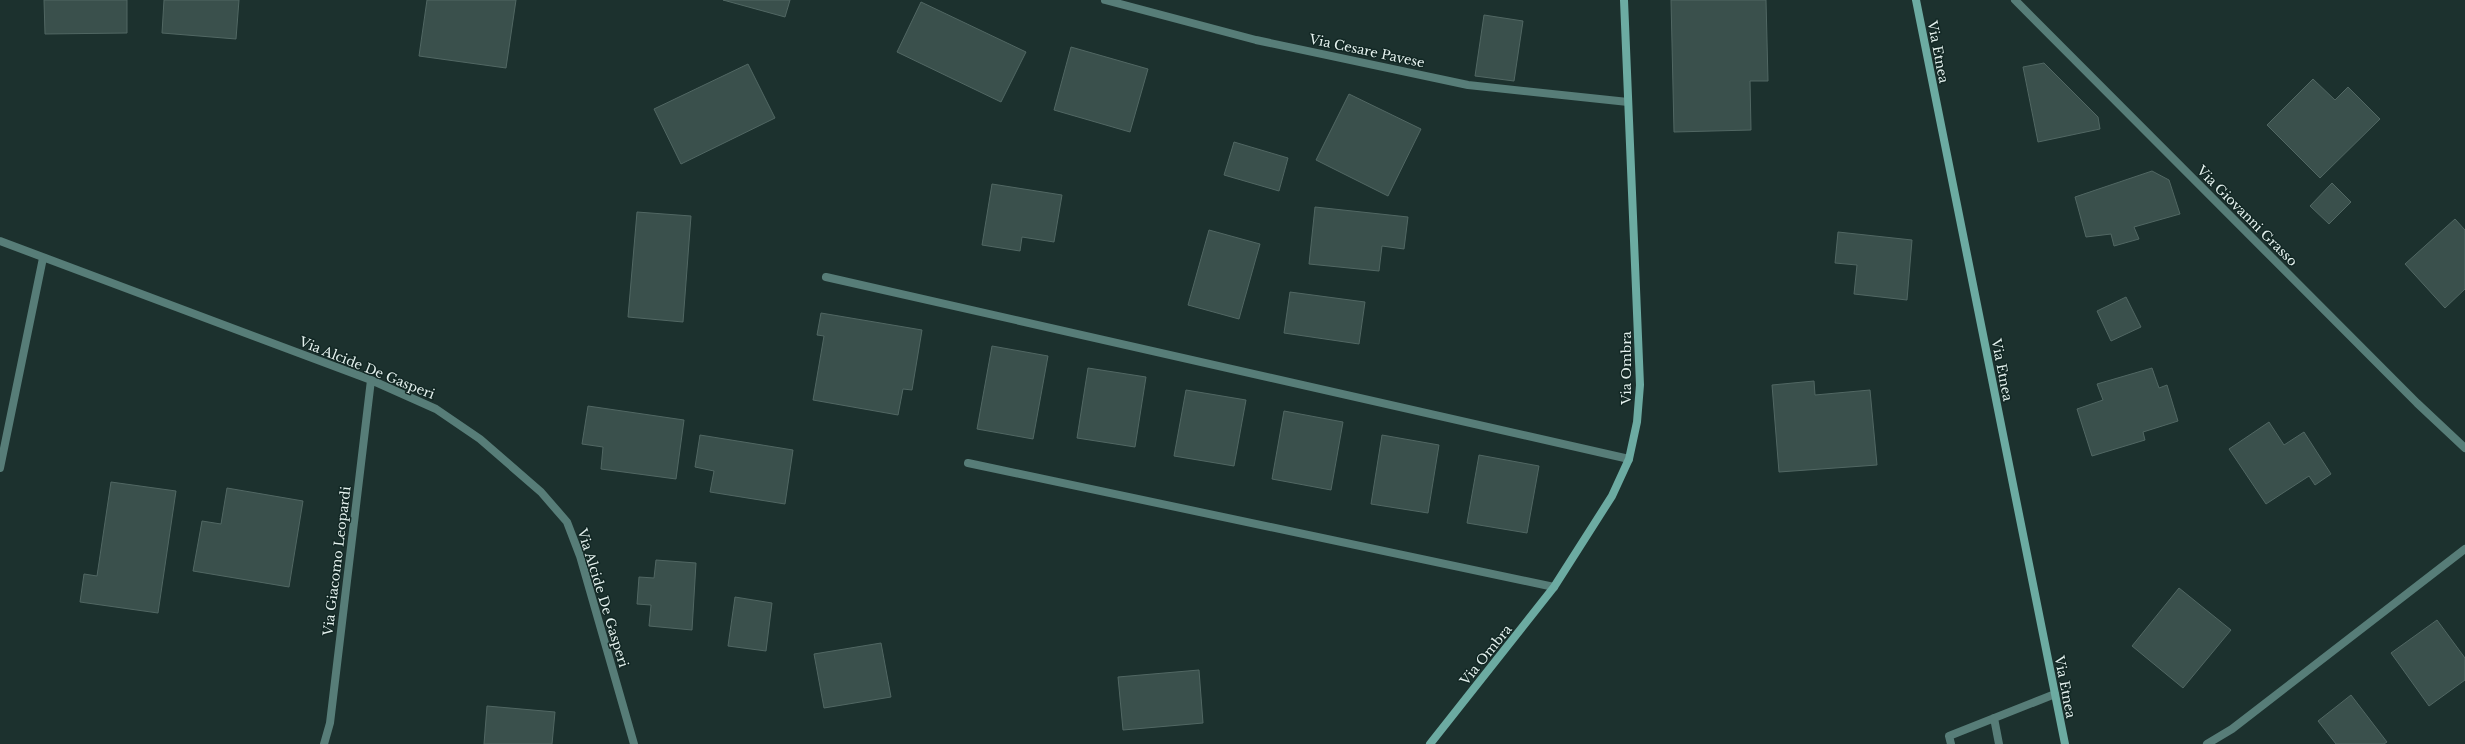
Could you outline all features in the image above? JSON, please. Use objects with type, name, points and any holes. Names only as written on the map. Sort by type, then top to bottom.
[{"type":"main road","name":"Via Ombra","points":[[1430,744],[1554,587],[1612,496],[1629,458],[1637,422],[1640,385],[1624,0]]},
{"type":"main road","name":"Via Etnea","points":[[1916,0],[2065,744]]},
{"type":"street","name":"Via Cesare Pavese","points":[[1105,0],[1256,40],[1468,85],[1628,102]]},
{"type":"street","name":"Via Giovanni Grasso","points":[[2014,0],[2417,403],[2465,448]]},
{"type":"street","name":"Via Alcide De Gasperi","points":[[0,241],[371,380],[436,409],[480,439],[542,492],[567,522],[580,556],[634,744]]},
{"type":"street","points":[[0,468],[44,258]]},
{"type":"street","points":[[826,277],[1629,458]]},
{"type":"street","name":"Via Giacomo Leopardi","points":[[324,744],[331,715],[371,380]]},
{"type":"street","points":[[968,463],[1554,587]]},
{"type":"street","points":[[2207,744],[2232,729],[2465,549]]},
{"type":"street","points":[[1952,744],[1949,736],[2055,694]]},
{"type":"street","points":[[1994,718],[1999,744]]},
{"type":"building","points":[[44,0],[127,0],[127,33],[45,34]]},
{"type":"building","points":[[164,0],[239,0],[236,39],[162,33]]},
{"type":"building","points":[[427,0],[516,0],[506,68],[419,56]]},
{"type":"building","points":[[723,0],[790,0],[785,17]]},
{"type":"building","points":[[1671,0],[1766,0],[1768,81],[1750,81],[1751,130],[1674,132]]},
{"type":"building","points":[[921,2],[1026,52],[1001,102],[897,52]]},
{"type":"building","points":[[1484,15],[1523,21],[1514,81],[1475,76]]},
{"type":"building","points":[[1071,47],[1148,69],[1130,132],[1054,110]]},
{"type":"building","points":[[2044,63],[2098,117],[2100,129],[2038,142],[2023,67]]},
{"type":"building","points":[[748,64],[775,118],[681,164],[654,109]]},
{"type":"building","points":[[2313,79],[2335,100],[2348,87],[2380,119],[2320,178],[2267,125]]},
{"type":"building","points":[[1349,94],[1421,129],[1388,196],[1316,160]]},
{"type":"building","points":[[1234,142],[1288,158],[1279,191],[1224,175]]},
{"type":"building","points":[[2152,171],[2169,180],[2180,214],[2134,227],[2139,239],[2114,246],[2111,234],[2086,237],[2075,197]]},
{"type":"building","points":[[2332,183],[2351,202],[2329,224],[2310,206]]},
{"type":"building","points":[[992,184],[1062,195],[1054,242],[1022,237],[1020,251],[982,245]]},
{"type":"building","points":[[1315,207],[1408,217],[1404,249],[1382,246],[1379,271],[1309,264]]},
{"type":"building","points":[[637,212],[691,216],[683,322],[628,317]]},
{"type":"building","points":[[2455,219],[2465,230],[2465,289],[2445,308],[2405,264]]},
{"type":"building","points":[[1209,230],[1260,244],[1239,319],[1188,305]]},
{"type":"building","points":[[1838,232],[1912,240],[1907,300],[1854,294],[1857,265],[1835,263]]},
{"type":"building","points":[[1290,292],[1365,302],[1359,344],[1284,333]]},
{"type":"building","points":[[2126,297],[2141,327],[2111,341],[2097,311]]},
{"type":"building","points":[[821,313],[922,330],[912,390],[903,389],[898,415],[813,400],[824,336],[817,335]]},
{"type":"building","points":[[992,346],[1048,356],[1033,439],[977,429]]},
{"type":"building","points":[[1088,368],[1146,377],[1135,447],[1077,438]]},
{"type":"building","points":[[2152,368],[2159,388],[2167,385],[2178,421],[2143,432],[2145,440],[2092,456],[2077,409],[2103,400],[2097,384]]},
{"type":"building","points":[[1814,381],[1815,395],[1870,390],[1877,465],[1779,472],[1772,385]]},
{"type":"building","points":[[1186,390],[1246,400],[1234,466],[1174,456]]},
{"type":"building","points":[[588,406],[684,420],[676,479],[601,469],[603,447],[582,444]]},
{"type":"building","points":[[1284,411],[1343,422],[1331,490],[1272,479]]},
{"type":"building","points":[[2269,422],[2284,445],[2304,432],[2331,474],[2315,485],[2309,476],[2266,504],[2229,449]]},
{"type":"building","points":[[700,435],[793,450],[785,504],[710,492],[714,471],[695,467]]},
{"type":"building","points":[[1382,435],[1439,445],[1428,513],[1371,504]]},
{"type":"building","points":[[1479,455],[1539,466],[1527,533],[1467,523]]},
{"type":"building","points":[[111,482],[176,491],[158,613],[80,602],[84,574],[97,576]]},
{"type":"building","points":[[227,488],[303,501],[289,587],[193,571],[202,521],[221,524]]},
{"type":"building","points":[[656,560],[696,563],[692,630],[649,626],[651,605],[637,604],[639,577],[654,578]]},
{"type":"building","points":[[2179,588],[2231,630],[2183,688],[2132,646]]},
{"type":"building","points":[[735,597],[772,603],[766,651],[728,646]]},
{"type":"building","points":[[2437,620],[2465,658],[2465,680],[2429,706],[2391,653]]},
{"type":"building","points":[[881,643],[891,697],[824,708],[814,654]]},
{"type":"building","points":[[1199,670],[1203,723],[1123,730],[1118,677]]},
{"type":"building","points":[[2351,695],[2387,742],[2384,744],[2336,744],[2318,721]]},
{"type":"building","points":[[487,706],[555,712],[552,744],[484,744]]}]
